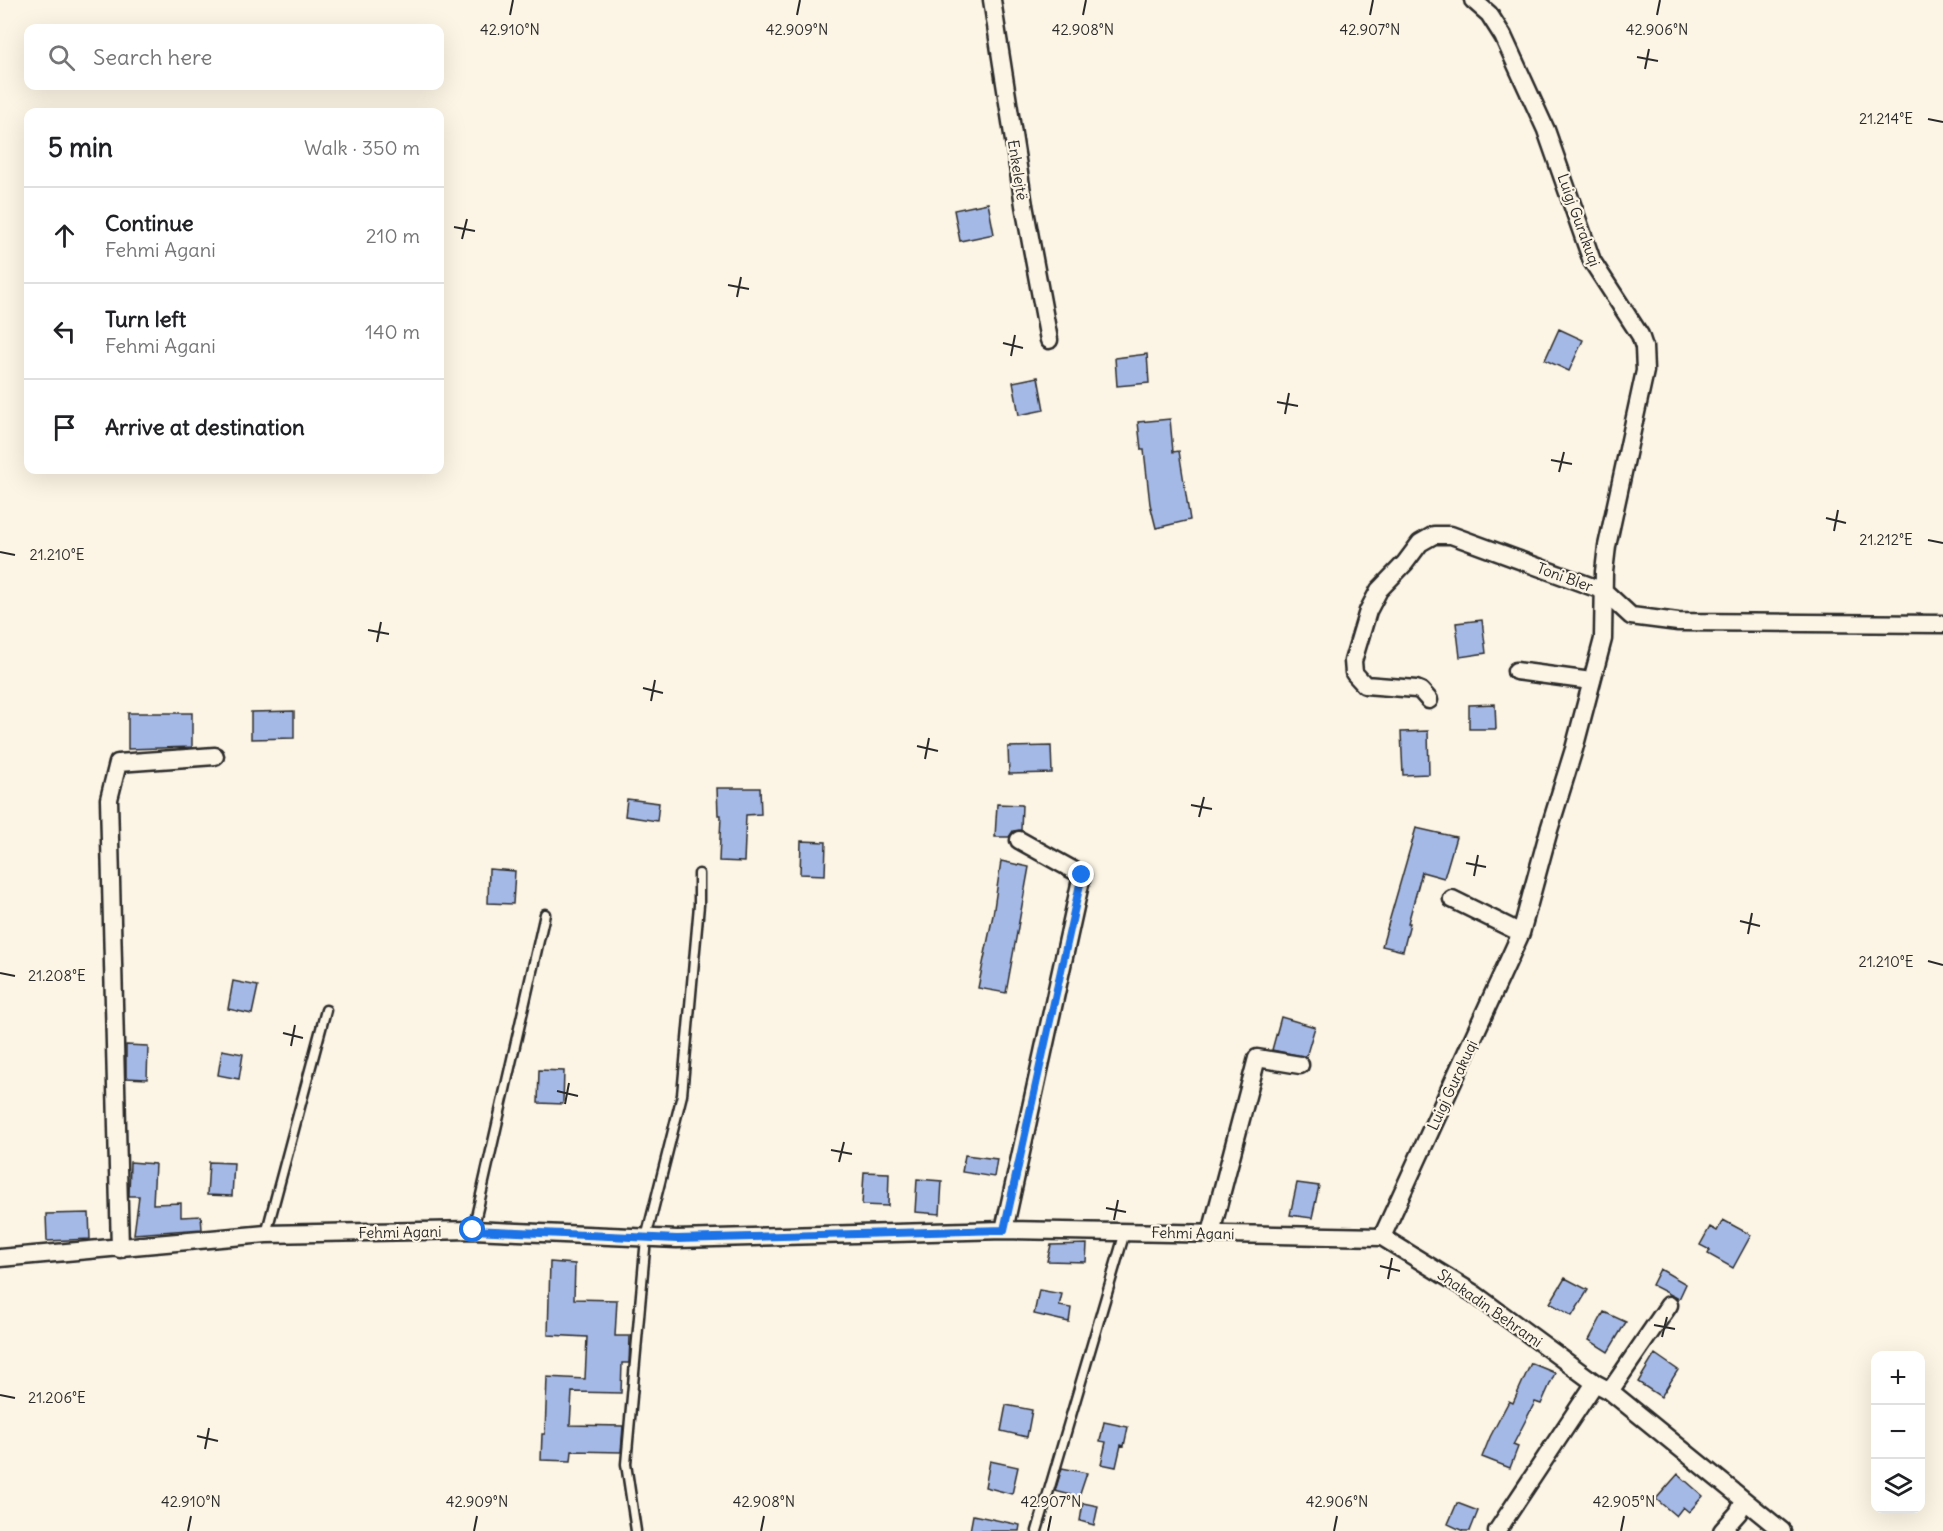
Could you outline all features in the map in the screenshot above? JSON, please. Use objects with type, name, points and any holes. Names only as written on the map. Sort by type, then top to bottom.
[{"type":"street","name":"Enkelejtë","points":[[992,0],[1024,205],[1049,339]]},
{"type":"street","name":"Luigj Gurakuqi","points":[[1382,1237],[1521,933],[1603,639],[1606,546],[1645,371],[1644,346],[1632,321],[1592,261],[1546,130],[1503,36],[1489,14],[1473,0]]},
{"type":"street","name":"Toni Bler","points":[[1429,700],[1416,688],[1365,685],[1357,678],[1353,667],[1372,602],[1379,590],[1426,538],[1434,535],[1451,535],[1604,591],[1631,616]]},
{"type":"street","points":[[1604,625],[1613,620],[1631,616],[1678,622],[1943,624]]},
{"type":"street","points":[[1516,671],[1591,681]]},
{"type":"street","points":[[120,1249],[109,799],[118,763],[215,756]]},
{"type":"street","points":[[1004,1230],[1082,875],[1019,840]]},
{"type":"street","points":[[1452,899],[1521,933]]},
{"type":"street","points":[[1211,1233],[1257,1058],[1300,1065]]},
{"type":"street","name":"Fehmi Agani","points":[[0,1258],[120,1249],[266,1234],[473,1230],[646,1238],[1004,1230],[1382,1237]]},
{"type":"street","name":"Shakadin Behrami","points":[[1382,1237],[1473,1293],[1603,1387],[1782,1531]]},
{"type":"street","points":[[1497,1531],[1603,1387],[1669,1305]]},
{"type":"street","points":[[1722,1531],[1738,1513],[1744,1501]]},
{"type":"lane","points":[[636,1531],[626,1464],[646,1238],[682,1095],[699,905],[699,874]]},
{"type":"lane","points":[[473,1230],[545,914]]},
{"type":"lane","points":[[266,1234],[326,1010]]},
{"type":"lane","points":[[1037,1531],[1125,1231]]},
{"type":"building","points":[[988,203],[994,234],[960,241],[954,210]]},
{"type":"building","points":[[1559,329],[1583,340],[1569,371],[1545,360]]},
{"type":"building","points":[[1147,354],[1149,383],[1117,386],[1115,358]]},
{"type":"building","points":[[1038,377],[1044,410],[1019,415],[1013,382]]},
{"type":"building","points":[[1170,419],[1173,452],[1179,451],[1190,520],[1156,528],[1150,504],[1144,450],[1141,450],[1138,422]]},
{"type":"building","points":[[1482,620],[1486,653],[1460,657],[1456,623]]},
{"type":"building","points":[[1495,704],[1496,729],[1469,729],[1469,705]]},
{"type":"building","points":[[294,711],[294,738],[251,739],[251,712]]},
{"type":"building","points":[[128,713],[192,713],[192,747],[128,749]]},
{"type":"building","points":[[1428,731],[1429,774],[1403,775],[1401,732]]},
{"type":"building","points":[[1051,746],[1052,773],[1009,774],[1008,747]]},
{"type":"building","points":[[717,788],[760,788],[761,814],[746,815],[744,862],[719,861],[721,815],[718,815]]},
{"type":"building","points":[[627,799],[659,803],[657,821],[625,816]]},
{"type":"building","points":[[997,804],[1022,805],[1021,830],[1013,831],[1009,837],[995,837]]},
{"type":"building","points":[[1416,828],[1456,837],[1444,878],[1422,872],[1403,951],[1382,946]]},
{"type":"building","points":[[801,841],[826,842],[825,875],[800,874]]},
{"type":"building","points":[[1001,861],[1029,867],[1006,993],[978,988]]},
{"type":"building","points":[[489,869],[515,871],[513,904],[488,903]]},
{"type":"building","points":[[233,981],[258,986],[252,1014],[228,1009]]},
{"type":"building","points":[[1281,1017],[1315,1027],[1306,1057],[1272,1050]]},
{"type":"building","points":[[126,1045],[148,1046],[147,1079],[126,1078]]},
{"type":"building","points":[[222,1050],[243,1054],[239,1079],[218,1075]]},
{"type":"building","points":[[539,1070],[564,1071],[563,1104],[538,1103]]},
{"type":"building","points":[[965,1155],[997,1159],[994,1177],[962,1172]]},
{"type":"building","points":[[130,1162],[155,1164],[153,1204],[181,1203],[181,1217],[201,1216],[202,1229],[134,1234],[139,1196],[129,1196]]},
{"type":"building","points":[[209,1162],[234,1163],[232,1196],[207,1195]]},
{"type":"building","points":[[864,1172],[889,1173],[888,1206],[862,1205]]},
{"type":"building","points":[[917,1179],[942,1181],[940,1214],[915,1212]]},
{"type":"building","points":[[1297,1183],[1319,1186],[1312,1218],[1290,1215]]},
{"type":"building","points":[[89,1213],[90,1239],[47,1241],[46,1214]]},
{"type":"building","points":[[1723,1220],[1751,1235],[1733,1268],[1708,1254],[1710,1250],[1700,1245],[1710,1227],[1717,1231]]},
{"type":"building","points":[[1087,1244],[1086,1262],[1047,1261],[1051,1245]]},
{"type":"building","points":[[550,1262],[575,1264],[574,1299],[617,1300],[615,1336],[630,1336],[629,1363],[622,1363],[621,1393],[572,1392],[570,1425],[623,1426],[621,1452],[572,1451],[571,1461],[541,1460],[542,1434],[545,1434],[547,1377],[585,1379],[587,1337],[548,1335]]},
{"type":"building","points":[[1660,1269],[1686,1284],[1679,1299],[1652,1285]]},
{"type":"building","points":[[1565,1278],[1588,1290],[1572,1316],[1550,1303]]},
{"type":"building","points":[[1039,1290],[1062,1294],[1059,1306],[1071,1308],[1069,1322],[1034,1314]]},
{"type":"building","points":[[1604,1312],[1626,1322],[1608,1352],[1589,1340]]},
{"type":"building","points":[[1655,1354],[1678,1370],[1661,1397],[1638,1382]]},
{"type":"building","points":[[1531,1363],[1555,1373],[1541,1404],[1535,1402],[1513,1445],[1518,1447],[1510,1468],[1482,1457],[1509,1401],[1513,1403]]},
{"type":"building","points":[[1006,1405],[1032,1410],[1027,1437],[1001,1431]]},
{"type":"building","points":[[1104,1422],[1128,1427],[1116,1467],[1101,1464],[1106,1442],[1100,1441]]},
{"type":"building","points":[[990,1461],[1018,1467],[1012,1494],[985,1487]]},
{"type":"building","points":[[1062,1468],[1087,1473],[1079,1497],[1055,1491]]},
{"type":"building","points":[[1678,1474],[1703,1496],[1689,1512],[1683,1507],[1676,1516],[1656,1499]]},
{"type":"building","points":[[1083,1503],[1098,1506],[1094,1525],[1080,1521]]},
{"type":"building","points":[[1457,1503],[1478,1511],[1470,1531],[1463,1531],[1448,1524]]},
{"type":"building","points":[[973,1515],[1020,1525],[1019,1531],[970,1531]]},
{"type":"route","points":[[473,1230],[677,1239],[1004,1230],[1082,875]]}]
